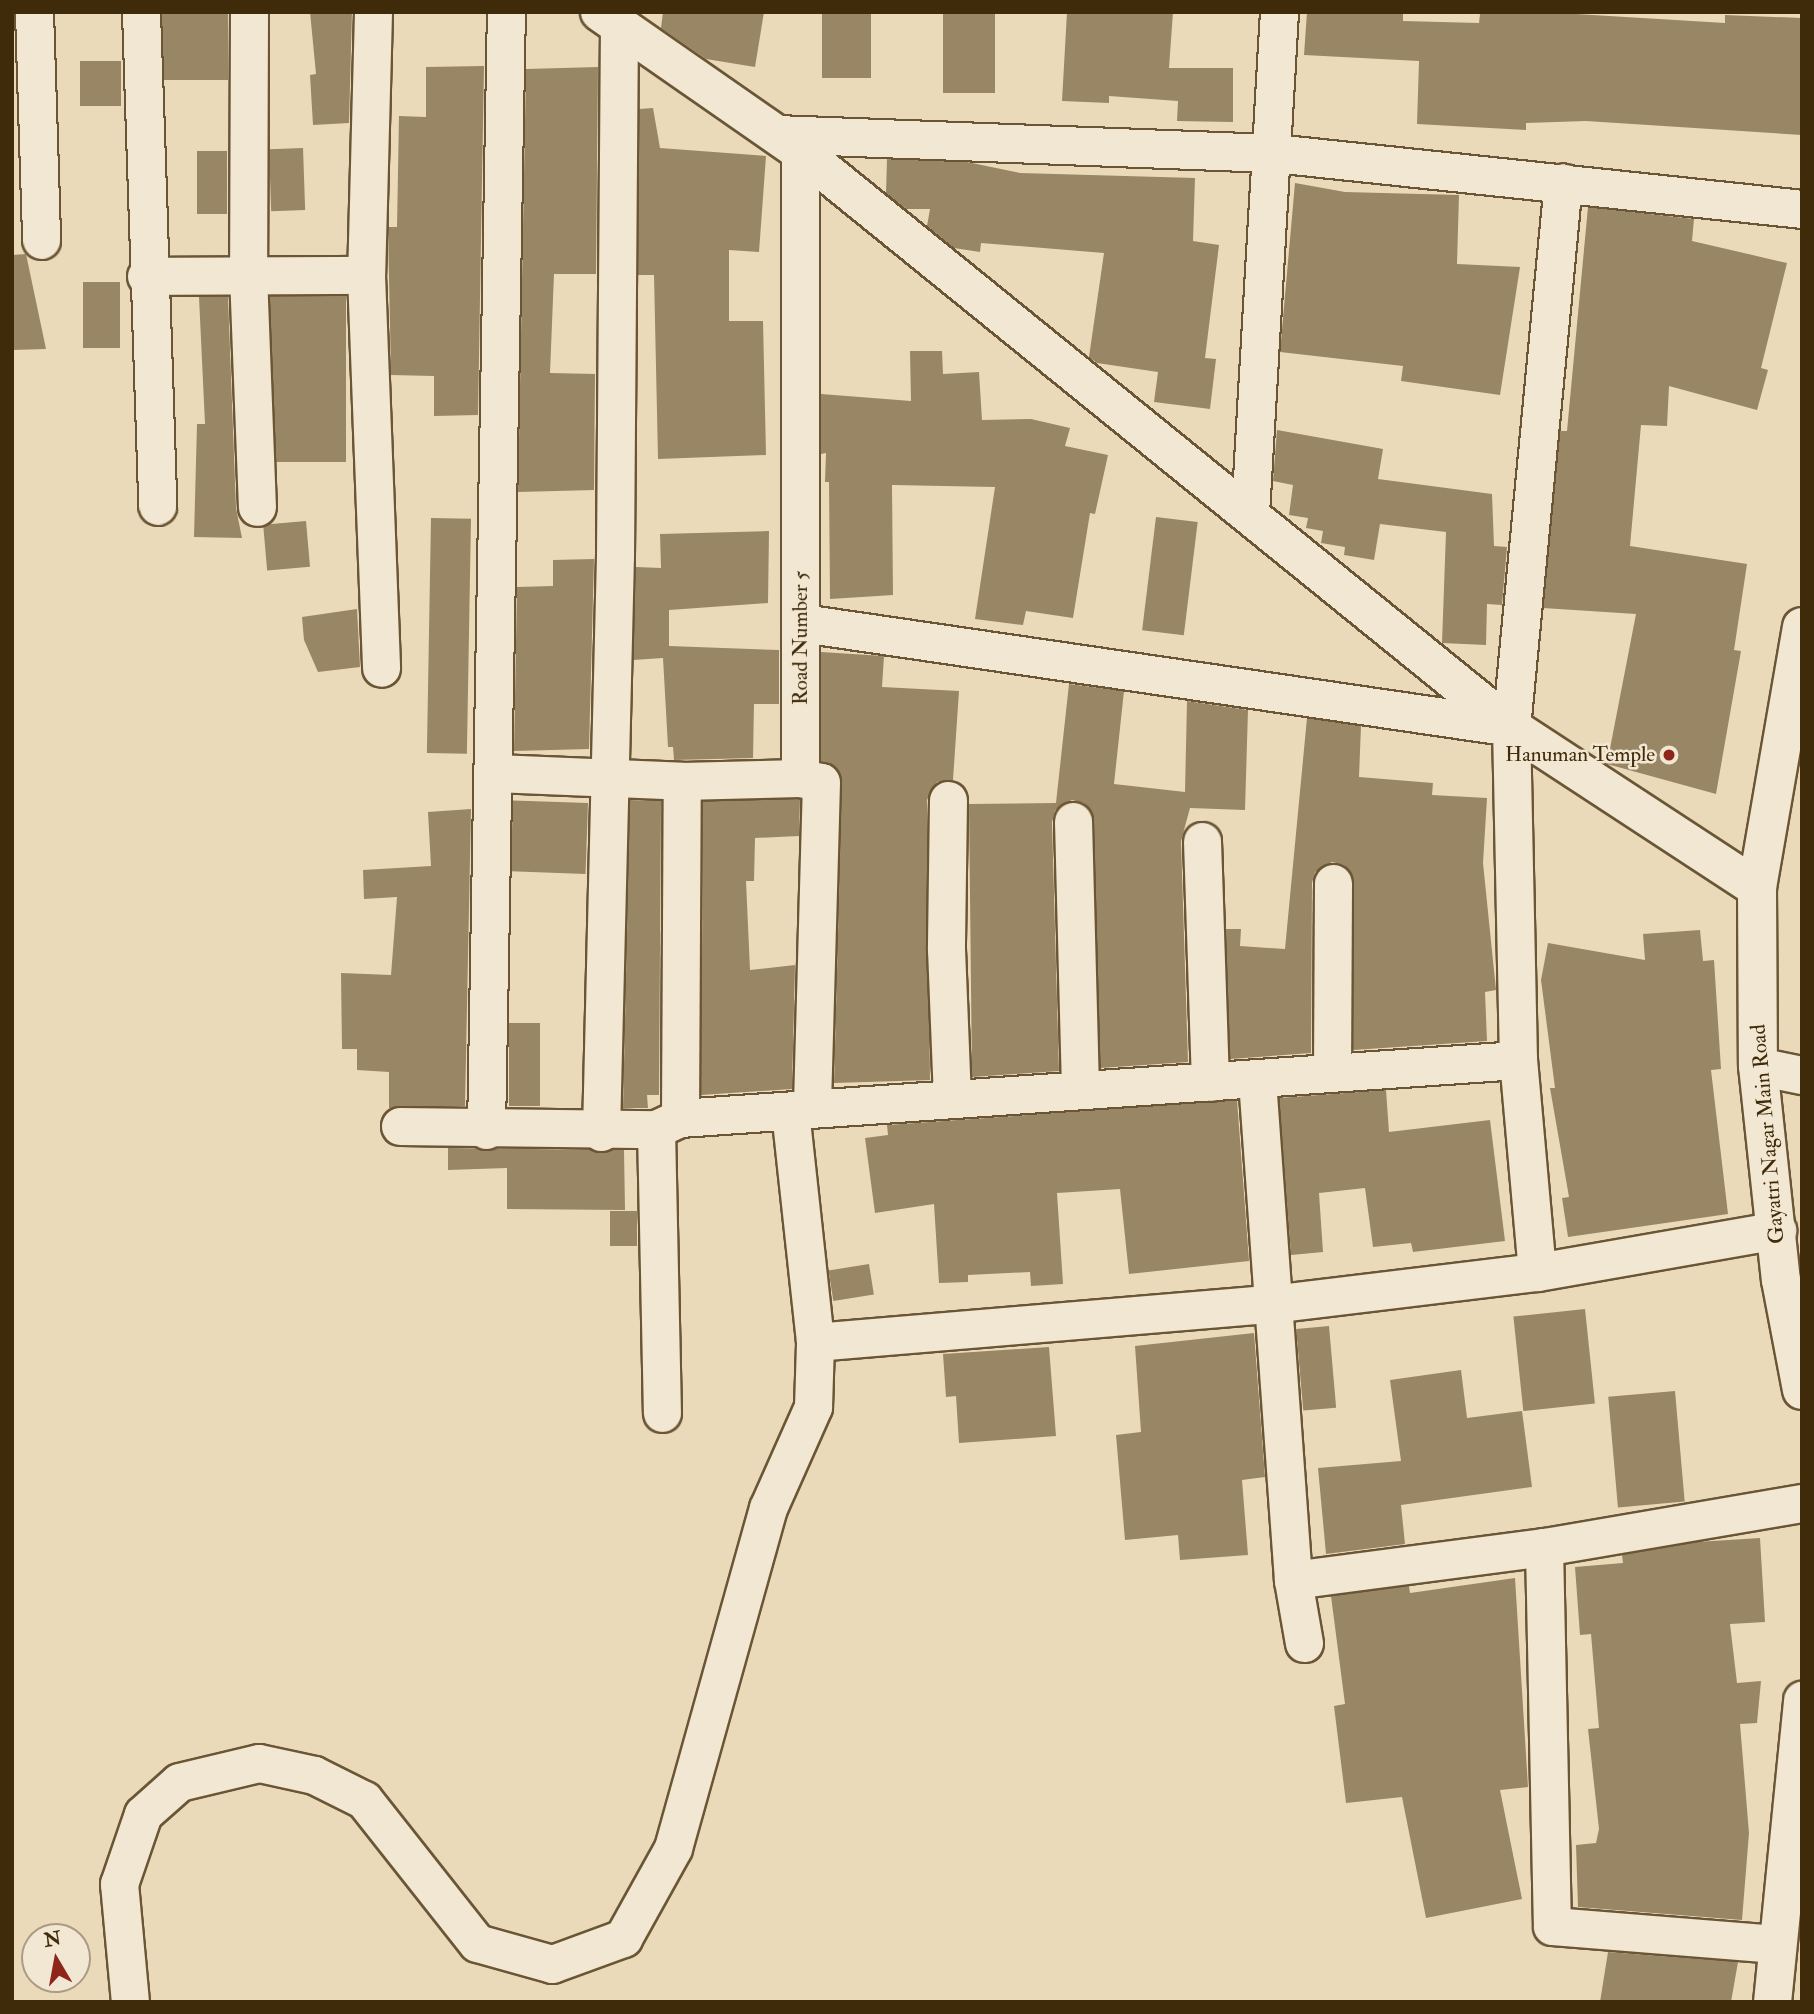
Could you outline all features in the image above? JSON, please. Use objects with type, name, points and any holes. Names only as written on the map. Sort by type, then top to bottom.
[{"type":"street","points":[[34,12],[40,240]]},
{"type":"street","points":[[141,12],[146,276],[157,506]]},
{"type":"street","points":[[249,12],[248,274],[257,507]]},
{"type":"street","points":[[373,12],[366,275],[381,668]]},
{"type":"street","points":[[486,1130],[495,773],[506,12]]},
{"type":"street","points":[[1250,513],[1274,153],[1279,12]]},
{"type":"street","points":[[610,20],[788,143],[1250,513],[1511,727],[1757,888]]},
{"type":"street","points":[[601,1132],[610,777],[610,20]]},
{"type":"street","points":[[788,143],[1274,153],[1802,209]]},
{"type":"street","name":"Road Number 5","points":[[788,143],[802,624],[800,778]]},
{"type":"street","points":[[1537,1272],[1518,1060],[1511,727],[1563,182]]},
{"type":"street","points":[[146,276],[366,275]]},
{"type":"street","points":[[802,624],[1511,727]]},
{"type":"street","name":"Gayatri Nagar Main Road","points":[[1802,627],[1757,888],[1758,1066],[1777,1230],[1791,1282],[1802,1390]]},
{"type":"street","points":[[130,2002],[119,1884],[143,1814],[179,1782],[259,1763],[314,1775],[363,1800],[477,1943],[552,1964],[624,1938],[673,1848],[768,1508],[813,1407],[815,1342],[801,1109],[821,782],[800,778],[682,781],[495,773]]},
{"type":"street","points":[[662,1413],[668,1124],[682,781]]},
{"type":"street","points":[[948,800],[946,949],[953,1096]]},
{"type":"street","points":[[1073,821],[1080,1088]]},
{"type":"street","points":[[1202,841],[1210,1082]]},
{"type":"street","points":[[1332,1073],[1333,883]]},
{"type":"street","points":[[400,1126],[601,1132],[801,1109],[953,1096],[1257,1080],[1518,1060]]},
{"type":"street","points":[[1758,1066],[1802,1074]]},
{"type":"street","points":[[1257,1080],[1293,1580],[1304,1643]]},
{"type":"street","points":[[815,1342],[1272,1304],[1537,1272],[1777,1230]]},
{"type":"street","points":[[1293,1580],[1544,1547],[1802,1503]]},
{"type":"street","points":[[1544,1547],[1552,1926],[1776,1944]]},
{"type":"street","points":[[1772,2002],[1802,1699]]},
{"type":"building","points":[[162,12],[228,12],[228,80],[162,80]]},
{"type":"building","points":[[310,12],[352,12],[349,123],[313,125],[310,75],[316,74]]},
{"type":"building","points":[[663,12],[764,12],[755,67],[706,59],[661,28]]},
{"type":"building","points":[[943,12],[995,12],[995,93],[943,93]]},
{"type":"building","points":[[1067,12],[1173,12],[1169,68],[1233,68],[1233,122],[1177,121],[1178,101],[1109,96],[1109,103],[1062,101]]},
{"type":"building","points":[[1307,12],[1403,12],[1403,21],[1479,23],[1480,14],[1543,12],[1725,23],[1725,15],[1802,18],[1802,135],[1586,121],[1526,123],[1526,130],[1417,124],[1419,61],[1304,55]]},
{"type":"building","points":[[822,13],[871,13],[871,78],[822,78]]},
{"type":"building","points":[[80,61],[121,61],[121,106],[80,106]]},
{"type":"building","points":[[484,66],[478,415],[434,416],[434,376],[391,375],[388,227],[397,227],[399,116],[426,117],[426,67]]},
{"type":"building","points":[[598,67],[596,274],[554,274],[550,373],[595,374],[594,490],[518,492],[526,69]]},
{"type":"building","points":[[653,108],[660,148],[766,156],[759,252],[729,250],[729,321],[763,321],[766,455],[658,459],[654,275],[638,275],[639,109]]},
{"type":"building","points":[[303,148],[305,210],[271,211],[269,149]]},
{"type":"building","points":[[197,151],[227,151],[227,214],[197,214]]},
{"type":"building","points":[[887,159],[967,162],[1020,173],[1195,178],[1193,241],[1219,245],[1205,358],[1216,359],[1210,409],[1154,402],[1158,372],[1097,363],[1089,357],[1104,253],[981,243],[980,252],[954,248],[927,226],[930,209],[906,209],[886,193]]},
{"type":"building","points":[[1295,183],[1345,192],[1459,195],[1457,264],[1520,267],[1500,395],[1401,381],[1403,366],[1280,352]]},
{"type":"building","points":[[1588,207],[1694,219],[1692,241],[1787,263],[1761,368],[1768,370],[1757,410],[1669,386],[1667,426],[1641,425],[1630,546],[1747,564],[1734,650],[1741,651],[1716,794],[1607,764],[1636,614],[1543,608],[1560,431],[1567,431]]},
{"type":"building","points":[[26,254],[46,349],[12,350],[12,255]]},
{"type":"building","points":[[83,282],[120,282],[120,348],[83,348]]},
{"type":"building","points":[[270,296],[346,296],[346,462],[270,462]]},
{"type":"building","points":[[199,297],[228,297],[236,508],[242,538],[194,537],[197,424],[205,424]]},
{"type":"building","points":[[910,351],[942,351],[943,374],[979,372],[982,420],[1031,419],[1070,428],[1065,446],[1108,455],[1095,514],[1090,513],[1073,618],[1026,611],[1023,625],[975,619],[995,487],[892,485],[893,595],[830,599],[829,482],[825,482],[826,453],[821,454],[821,394],[911,401]]},
{"type":"building","points":[[1277,430],[1383,449],[1378,479],[1492,494],[1494,546],[1507,547],[1502,605],[1487,604],[1486,645],[1442,643],[1446,532],[1380,524],[1374,560],[1344,555],[1345,547],[1321,543],[1323,531],[1306,528],[1308,518],[1289,515],[1293,485],[1273,481]]},
{"type":"building","points":[[1156,517],[1198,522],[1184,635],[1142,630]]},
{"type":"building","points":[[431,518],[471,519],[467,754],[427,753]]},
{"type":"building","points":[[306,521],[310,567],[267,571],[263,525]]},
{"type":"building","points":[[769,531],[768,603],[669,610],[669,646],[779,650],[779,704],[754,704],[753,758],[674,760],[673,747],[668,747],[663,658],[633,660],[636,567],[661,568],[660,534]]},
{"type":"building","points":[[594,559],[589,749],[514,751],[517,587],[553,586],[553,560]]},
{"type":"building","points":[[357,609],[360,667],[318,672],[304,640],[302,617]]},
{"type":"building","points":[[821,652],[884,656],[882,687],[959,691],[953,780],[937,782],[927,800],[930,1080],[834,1083],[842,783],[834,766],[821,761]]},
{"type":"building","points":[[1069,684],[1124,691],[1114,784],[1185,792],[1187,701],[1248,710],[1245,810],[1190,808],[1181,841],[1188,1062],[1100,1068],[1094,820],[1084,803],[1072,800],[1055,810],[1052,822],[1059,1071],[972,1077],[969,804],[1056,803]]},
{"type":"building","points":[[1307,718],[1361,726],[1359,777],[1433,783],[1432,795],[1487,798],[1483,863],[1496,990],[1485,992],[1487,1041],[1353,1050],[1354,882],[1344,865],[1332,862],[1315,872],[1312,883],[1311,1053],[1230,1059],[1226,929],[1241,929],[1240,946],[1285,949]]},
{"type":"building","points":[[800,799],[799,836],[755,838],[754,881],[746,881],[750,970],[795,965],[792,1089],[701,1095],[703,801]]},
{"type":"building","points":[[513,800],[588,803],[586,874],[511,871]]},
{"type":"building","points":[[630,800],[661,801],[659,1095],[647,1095],[648,1108],[623,1108]]},
{"type":"building","points":[[471,809],[465,1106],[389,1108],[389,1072],[357,1070],[357,1049],[342,1049],[341,973],[391,975],[397,897],[364,899],[363,870],[431,866],[428,812]]},
{"type":"building","points":[[1700,930],[1703,961],[1714,960],[1721,1069],[1711,1070],[1728,1214],[1568,1237],[1562,1198],[1569,1197],[1550,1088],[1555,1088],[1541,980],[1548,943],[1645,960],[1643,934]]},
{"type":"building","points":[[509,1023],[540,1023],[540,1106],[509,1106]]},
{"type":"building","points":[[1386,1090],[1389,1132],[1490,1120],[1505,1241],[1413,1252],[1411,1243],[1373,1247],[1365,1188],[1319,1193],[1323,1252],[1291,1255],[1279,1098]]},
{"type":"building","points":[[1237,1100],[1249,1261],[1129,1274],[1120,1189],[1057,1193],[1063,1284],[1031,1286],[1030,1272],[968,1275],[968,1282],[939,1283],[934,1204],[875,1213],[865,1138],[888,1135],[887,1125]]},
{"type":"building","points":[[448,1148],[624,1150],[625,1210],[507,1209],[507,1168],[448,1170]]},
{"type":"building","points":[[610,1211],[637,1211],[637,1246],[610,1246]]},
{"type":"building","points":[[869,1264],[874,1295],[833,1301],[829,1270]]},
{"type":"building","points":[[1585,1309],[1595,1403],[1523,1411],[1513,1317]]},
{"type":"building","points":[[1329,1326],[1336,1408],[1303,1411],[1296,1329]]},
{"type":"building","points":[[1254,1333],[1265,1477],[1242,1480],[1248,1555],[1180,1560],[1178,1535],[1125,1540],[1116,1435],[1141,1432],[1135,1346]]},
{"type":"building","points":[[1049,1347],[1056,1436],[959,1443],[956,1396],[946,1397],[943,1354]]},
{"type":"building","points":[[1461,1370],[1467,1418],[1522,1411],[1532,1487],[1401,1505],[1405,1544],[1326,1554],[1318,1468],[1401,1461],[1390,1380]]},
{"type":"building","points":[[1675,1391],[1685,1502],[1618,1507],[1608,1397]]},
{"type":"building","points":[[1760,1538],[1765,1622],[1730,1624],[1737,1683],[1761,1681],[1757,1723],[1740,1724],[1749,1833],[1742,1920],[1578,1907],[1576,1845],[1596,1843],[1599,1829],[1588,1729],[1599,1728],[1591,1634],[1580,1635],[1575,1567],[1623,1563],[1622,1555],[1697,1542]]},
{"type":"building","points":[[1515,1578],[1528,1787],[1500,1790],[1522,1899],[1426,1918],[1402,1797],[1346,1803],[1334,1706],[1345,1704],[1331,1596],[1409,1586],[1410,1593]]},
{"type":"building","points":[[1608,1952],[1738,1962],[1731,2002],[1600,2002]]},
{"type":"place","name":"Hanuman Temple","points":[[1669,755]]}]
